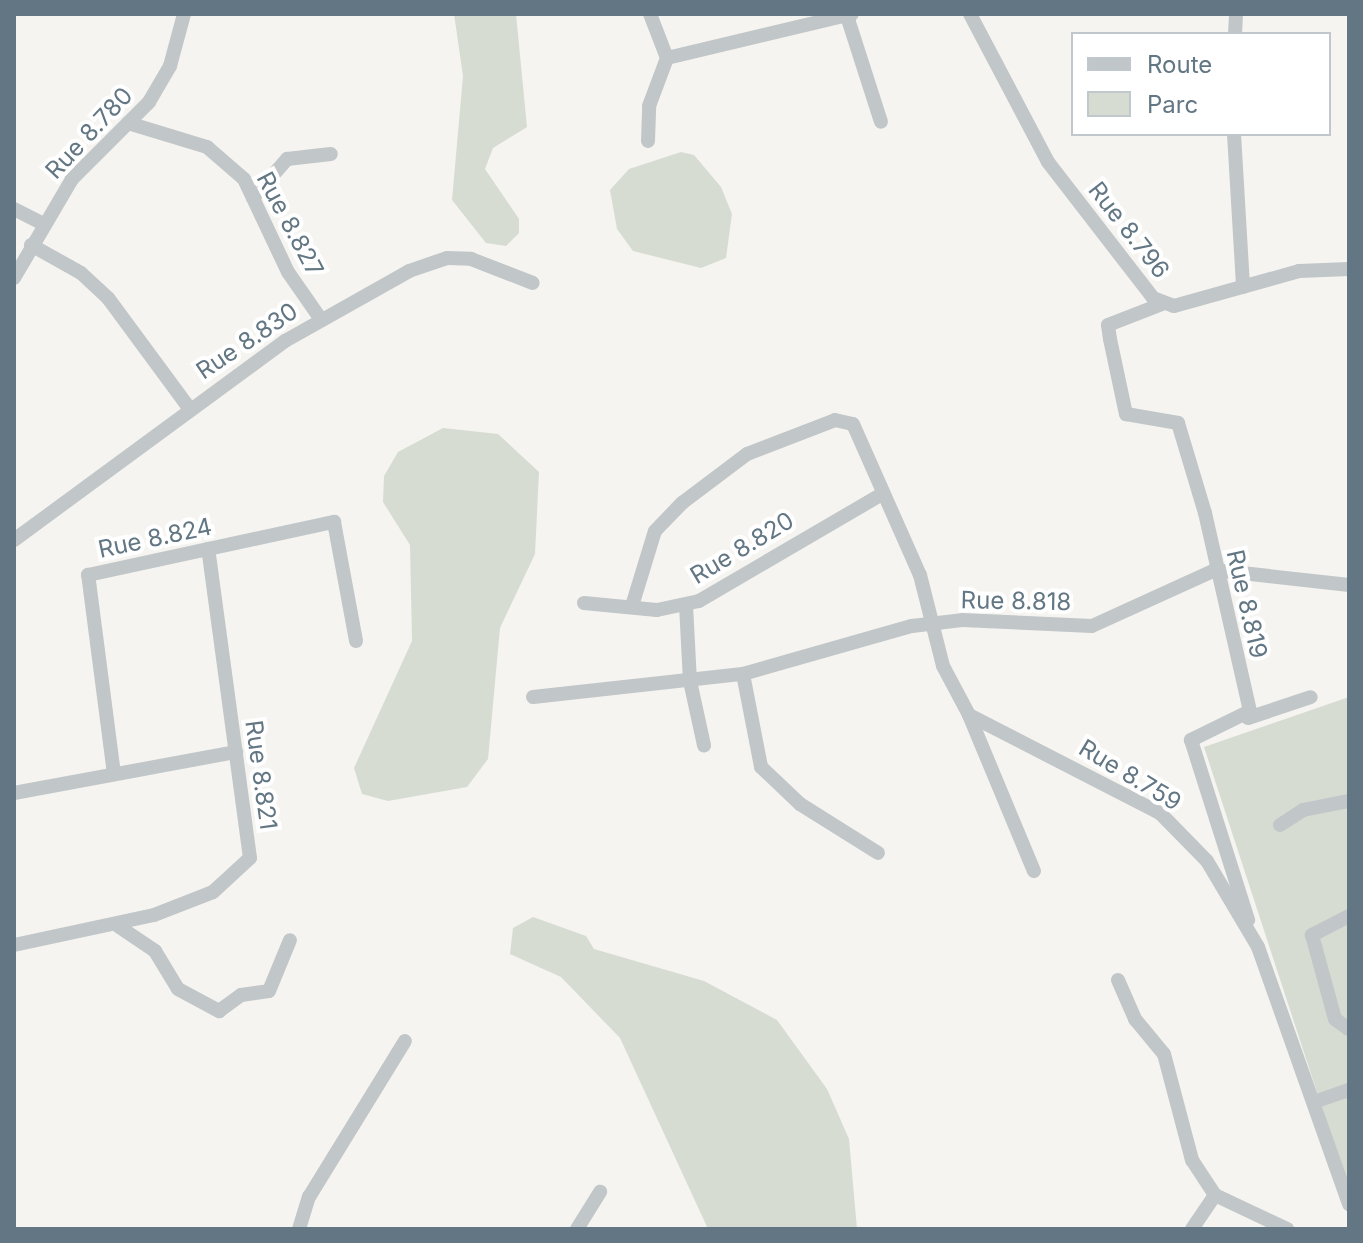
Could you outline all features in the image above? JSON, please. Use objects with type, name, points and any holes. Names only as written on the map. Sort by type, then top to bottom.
[{"type":"street","name":"Rue 8.780","points":[[14,278],[42,223],[128,123],[170,66],[184,14]]},
{"type":"street","points":[[648,141],[652,96],[667,58],[650,14]]},
{"type":"street","name":"Rue 8.796","points":[[970,14],[1048,162],[1162,304],[1243,287],[1299,271],[1349,269]]},
{"type":"street","points":[[667,58],[802,20],[850,15],[881,122]]},
{"type":"street","name":"Rue 8.827","points":[[128,123],[207,147],[244,179],[320,318]]},
{"type":"street","points":[[1234,136],[1243,287]]},
{"type":"street","points":[[253,198],[287,159],[331,154]]},
{"type":"street","points":[[14,209],[42,223]]},
{"type":"street","points":[[31,245],[102,292],[189,408]]},
{"type":"street","name":"Rue 8.830","points":[[14,540],[189,408],[320,318],[447,258],[471,259],[533,283]]},
{"type":"street","name":"Rue 8.819","points":[[1162,304],[1108,325],[1110,339],[1126,414],[1178,423],[1248,718]]},
{"type":"street","points":[[632,606],[655,531],[682,503],[747,454],[848,421],[920,575],[943,666],[969,715],[1034,871]]},
{"type":"street","name":"Rue 8.820","points":[[584,603],[686,605],[882,494]]},
{"type":"street","name":"Rue 8.824","points":[[114,774],[88,575],[334,522],[356,641]]},
{"type":"street","name":"Rue 8.821","points":[[118,926],[213,892],[250,858],[208,549]]},
{"type":"street","points":[[1215,570],[1349,585]]},
{"type":"street","name":"Rue 8.818","points":[[533,697],[743,674],[933,624],[984,618],[1092,626],[1215,570]]},
{"type":"street","points":[[686,605],[690,681],[704,745]]},
{"type":"street","points":[[743,674],[761,767],[800,804],[878,853]]},
{"type":"street","points":[[1258,947],[1191,740],[1311,697]]},
{"type":"street","name":"Rue 8.759","points":[[969,715],[1160,813],[1207,861],[1258,947],[1349,1204]]},
{"type":"street","points":[[14,793],[236,752]]},
{"type":"street","points":[[1280,825],[1303,810],[1349,801]]},
{"type":"street","points":[[1349,916],[1312,935],[1335,1019],[1349,1029]]},
{"type":"street","points":[[14,945],[118,926],[155,951],[178,989],[219,1011],[241,995],[269,991],[290,940]]},
{"type":"street","points":[[1118,980],[1135,1019],[1164,1054],[1192,1160],[1215,1195],[1287,1229]]},
{"type":"street","points":[[299,1229],[309,1197],[405,1041]]},
{"type":"street","points":[[1314,1102],[1349,1090]]},
{"type":"street","points":[[577,1229],[600,1192]]},
{"type":"street","points":[[1192,1229],[1215,1195]]},
{"type":"green space","points":[[454,14],[516,14],[527,127],[493,148],[485,169],[519,219],[519,233],[506,246],[486,243],[452,200],[463,76]]},
{"type":"green space","points":[[681,152],[694,155],[721,187],[732,214],[726,258],[701,268],[633,251],[617,229],[610,190],[629,169]]},
{"type":"green space","points":[[443,428],[498,434],[539,472],[535,554],[500,628],[488,759],[467,787],[388,801],[362,794],[354,768],[412,641],[410,545],[383,502],[384,476],[398,452]]},
{"type":"green space","points":[[1349,697],[1349,1190],[1204,747]]},
{"type":"green space","points":[[533,917],[586,936],[594,949],[704,981],[777,1020],[827,1089],[849,1139],[857,1229],[708,1229],[620,1038],[561,977],[510,954],[513,928]]}]
